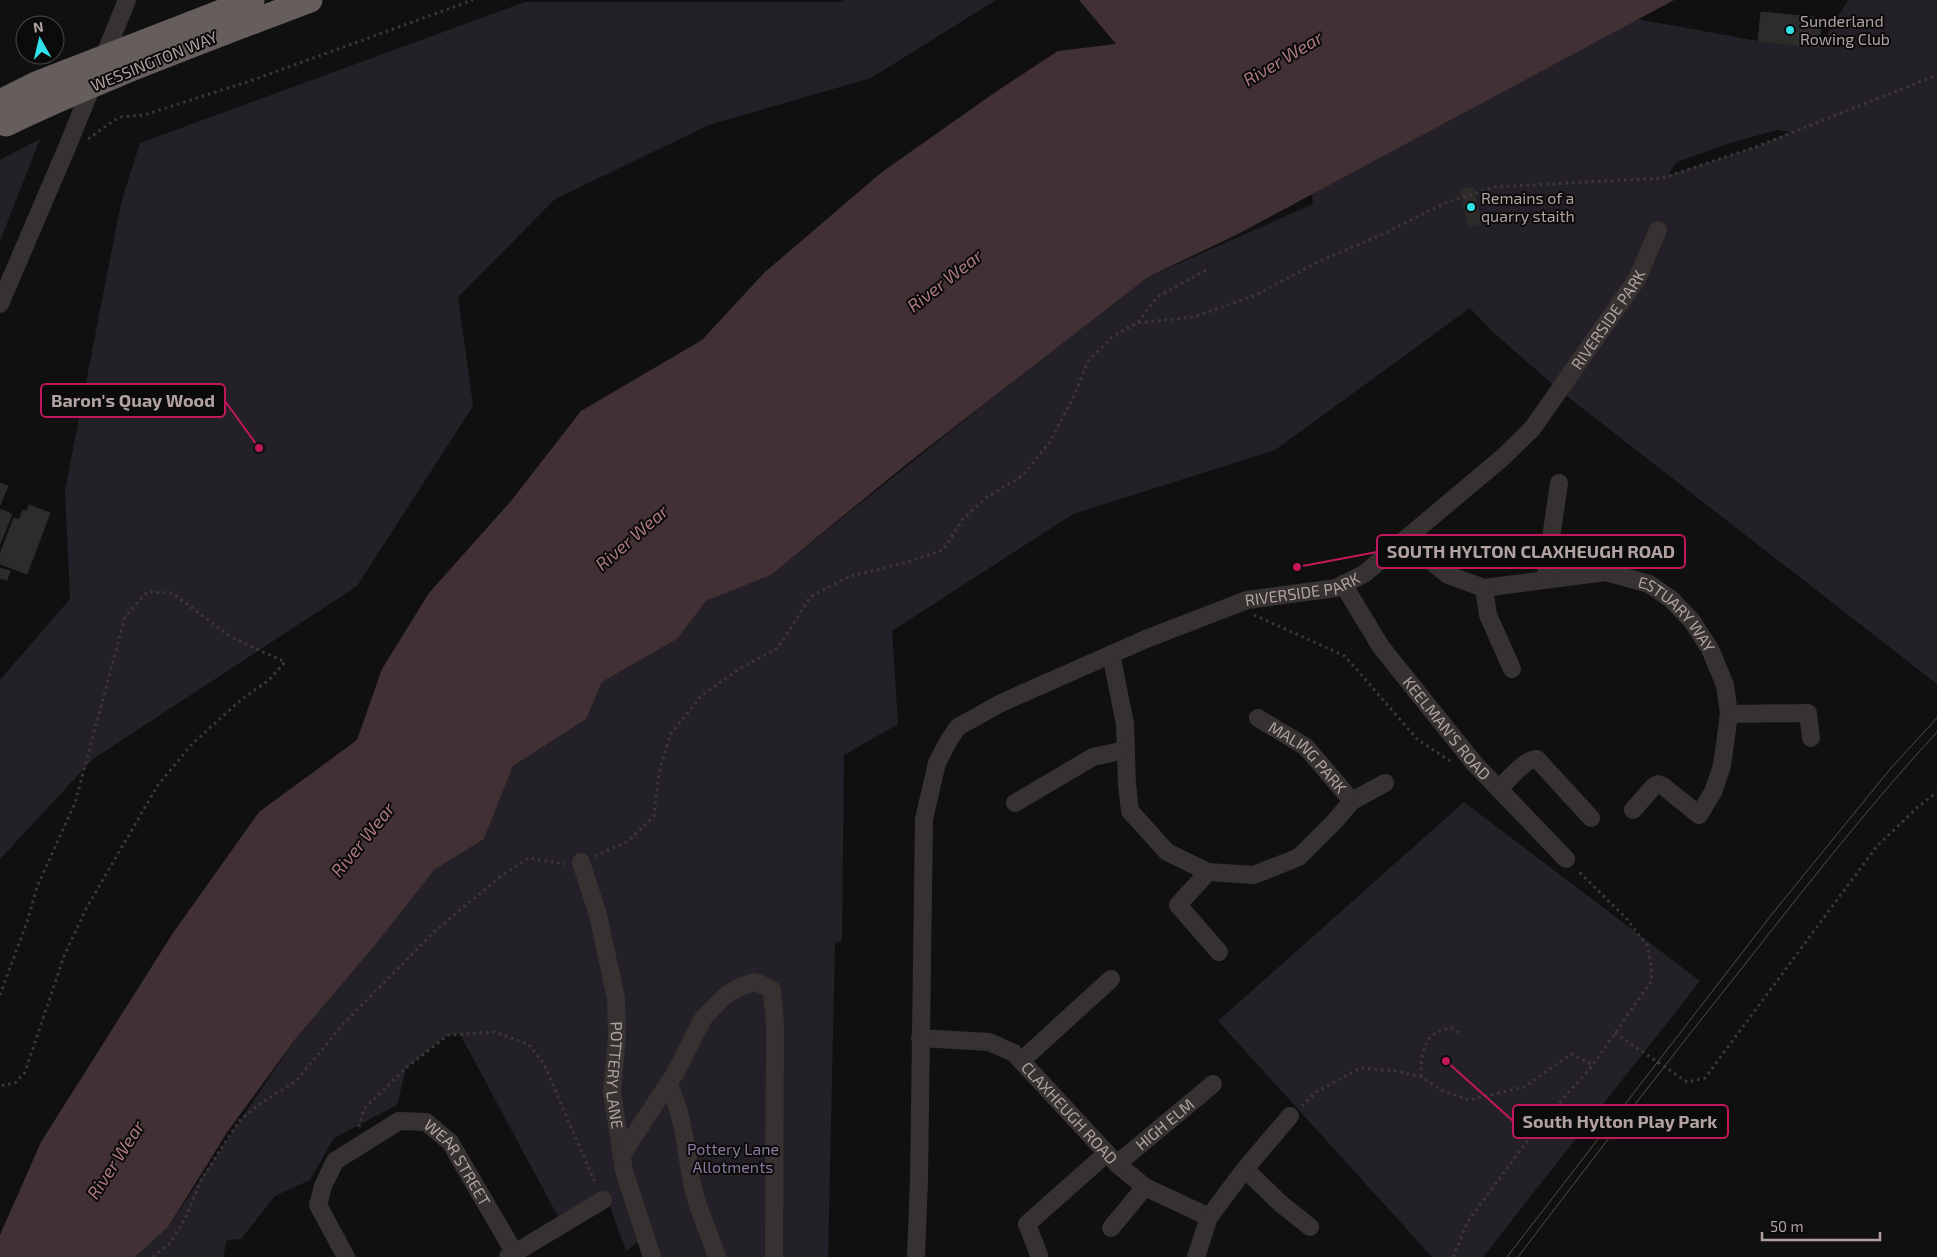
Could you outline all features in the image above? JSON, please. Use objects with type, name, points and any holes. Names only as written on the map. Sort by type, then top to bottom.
[{"type":"highway","name":"WESSINGTON WAY","points":[[2,118],[62,97],[146,62],[252,11],[310,0]]},
{"type":"street","points":[[0,304],[127,0]]},
{"type":"street","name":"RIVERSIDE PARK","points":[[920,1038],[924,819],[937,763],[958,727],[1001,703],[1111,654],[1246,600],[1336,588],[1364,574],[1502,458],[1532,429],[1637,279],[1658,230]]},
{"type":"street","points":[[1545,579],[1559,483]]},
{"type":"street","name":"ESTUARY WAY","points":[[1404,540],[1448,575],[1484,588],[1606,572],[1649,584],[1670,599],[1692,621],[1710,649],[1725,685],[1729,714],[1722,766],[1713,792],[1699,816],[1658,784],[1633,810]]},
{"type":"street","name":"KEELMAN'S ROAD","points":[[1343,584],[1381,647],[1474,763],[1566,859]]},
{"type":"street","points":[[1484,588],[1488,615],[1512,669]]},
{"type":"street","name":"MALING PARK","points":[[1111,654],[1125,724],[1130,811],[1167,852],[1208,872],[1254,875],[1299,857],[1352,801],[1385,783]]},
{"type":"street","points":[[1729,714],[1808,712],[1811,738]]},
{"type":"street","name":"MALING PARK","points":[[1258,718],[1306,747],[1352,801]]},
{"type":"street","points":[[1015,802],[1093,757],[1126,750]]},
{"type":"street","points":[[1499,789],[1527,762],[1537,759],[1591,818]]},
{"type":"street","name":"POTTERY LANE","points":[[581,862],[598,915],[616,998],[617,1038],[612,1091],[624,1171],[652,1257]]},
{"type":"street","points":[[1208,872],[1178,905],[1219,952]]},
{"type":"street","points":[[1021,1061],[1111,979]]},
{"type":"street","points":[[622,1154],[668,1084],[704,1017],[726,995],[740,986],[754,982],[772,990],[775,1024],[774,1257]]},
{"type":"street","points":[[916,1257],[919,1179],[920,1038]]},
{"type":"street","name":"CLAXHEUGH ROAD","points":[[920,1038],[989,1042],[1014,1053],[1112,1158],[1145,1187],[1209,1217]]},
{"type":"street","points":[[668,1084],[677,1100],[681,1116],[694,1192],[717,1257]]},
{"type":"street","name":"HIGH ELM","points":[[1039,1255],[1027,1224],[1112,1158],[1213,1084]]},
{"type":"street","points":[[1196,1257],[1209,1217],[1245,1169],[1290,1116]]},
{"type":"street","name":"WEAR STREET","points":[[346,1257],[318,1204],[323,1186],[335,1161],[400,1121],[426,1122],[450,1142],[513,1256]]},
{"type":"street","points":[[1245,1169],[1280,1203],[1310,1227]]},
{"type":"street","points":[[1111,1228],[1145,1187]]},
{"type":"street","points":[[513,1256],[602,1200]]},
{"type":"path","points":[[68,145],[93,137],[121,117],[144,115],[250,81],[473,0]]},
{"type":"path","points":[[1138,322],[1194,317],[1256,295],[1316,263],[1445,203],[1494,187],[1663,178],[1758,146],[1937,75]]},
{"type":"path","points":[[153,1257],[170,1242],[187,1215],[201,1180],[238,1121],[261,1103],[296,1081],[346,1022],[435,931],[501,876],[529,858],[566,865],[581,862],[628,841],[654,816],[659,773],[670,735],[702,696],[739,669],[778,648],[810,598],[848,577],[943,550],[963,519],[987,497],[1022,476],[1050,442],[1074,396],[1088,361],[1113,336],[1138,322],[1157,297],[1206,270]]},
{"type":"path","points":[[0,995],[28,919],[37,887],[75,803],[125,617],[148,592],[172,593],[231,637],[284,662],[268,681],[242,699],[192,744],[158,785],[88,907],[64,956],[26,1072],[15,1083],[0,1086]]},
{"type":"path","points":[[1233,605],[1345,656],[1417,738],[1456,765],[1474,763]]},
{"type":"path","points":[[1615,1033],[1687,1082],[1705,1078],[1878,846],[1918,806],[1937,792]]},
{"type":"path","points":[[1454,1257],[1468,1221],[1536,1128],[1593,1065],[1652,980],[1647,946],[1626,918],[1566,859]]},
{"type":"path","points":[[1421,1077],[1421,1063],[1425,1043],[1432,1034],[1445,1028],[1454,1028],[1460,1035]]},
{"type":"path","points":[[353,1150],[364,1109],[406,1068],[448,1035],[495,1032],[528,1044],[544,1064],[602,1200]]},
{"type":"path","points":[[1290,1116],[1316,1092],[1360,1068],[1397,1071],[1421,1077],[1441,1090],[1469,1100],[1524,1087],[1571,1054],[1593,1065]]},
{"type":"green space","points":[[844,0],[996,0],[871,78],[709,125],[555,199],[458,297],[473,406],[357,586],[93,759],[0,859],[0,680],[70,599],[65,490],[121,203],[140,143],[525,2],[840,2]]},
{"type":"green space","name":"Pottery Lane Allotments","points":[[1848,0],[1937,0],[1937,684],[1559,390],[1494,333],[1470,308],[1275,450],[1073,514],[892,631],[898,724],[844,755],[842,940],[835,944],[828,1257],[652,1257],[645,1237],[626,1251],[607,1198],[562,1224],[460,1034],[448,1035],[406,1068],[397,1105],[334,1138],[310,1180],[275,1196],[241,1239],[227,1240],[223,1257],[135,1257],[168,1227],[296,1038],[434,870],[484,839],[513,766],[586,719],[602,682],[677,639],[706,601],[771,575],[1052,350],[1148,277],[1313,204],[1312,194],[1637,19],[1758,41],[1819,48]],"holes":[[[1777,130],[1791,132],[1758,146],[1667,176],[1677,162],[1727,144]]]},
{"type":"green space","points":[[40,139],[0,241],[0,160]]},
{"type":"green space","points":[[1464,802],[1700,981],[1483,1257],[1432,1257],[1218,1021]]},
{"type":"water","name":"River Wear","points":[[1079,0],[1674,0],[1238,234],[1148,277],[908,463],[771,575],[706,601],[677,639],[602,682],[586,719],[513,766],[484,839],[434,870],[375,945],[296,1038],[228,1131],[168,1227],[135,1257],[0,1257],[0,1235],[41,1142],[173,933],[259,812],[357,740],[382,669],[429,593],[511,501],[581,411],[702,340],[765,272],[882,172],[997,91],[1058,51],[1116,44]]},
{"type":"building","name":"Sunderland Rowing Club","points":[[1761,12],[1822,18],[1819,48],[1758,41]]},
{"type":"building","name":"Remains of a quarry staith","points":[[1473,187],[1481,224],[1469,227],[1460,190]]},
{"type":"building","points":[[0,483],[8,486],[0,505]]},
{"type":"building","points":[[29,505],[50,513],[27,574],[0,564],[0,554],[14,518],[19,520],[23,510],[27,511]]},
{"type":"building","points":[[0,509],[12,514],[0,544]]},
{"type":"building","points":[[0,568],[10,571],[7,580],[0,578]]},
{"type":"tram line","points":[[1507,1257],[1772,914],[1891,768],[1937,718]]},
{"type":"tram line","points":[[1518,1257],[1813,878],[1886,789],[1937,732]]},
{"type":"place","name":"Sunderland Rowing Club","points":[[1790,30]]},
{"type":"place","name":"Remains of a quarry staith","points":[[1471,207]]},
{"type":"place","name":"Baron's Quay Wood","points":[[259,448]]},
{"type":"place","name":"SOUTH HYLTON CLAXHEUGH ROAD","points":[[1297,567]]},
{"type":"place","name":"South Hylton Play Park","points":[[1446,1061]]}]
